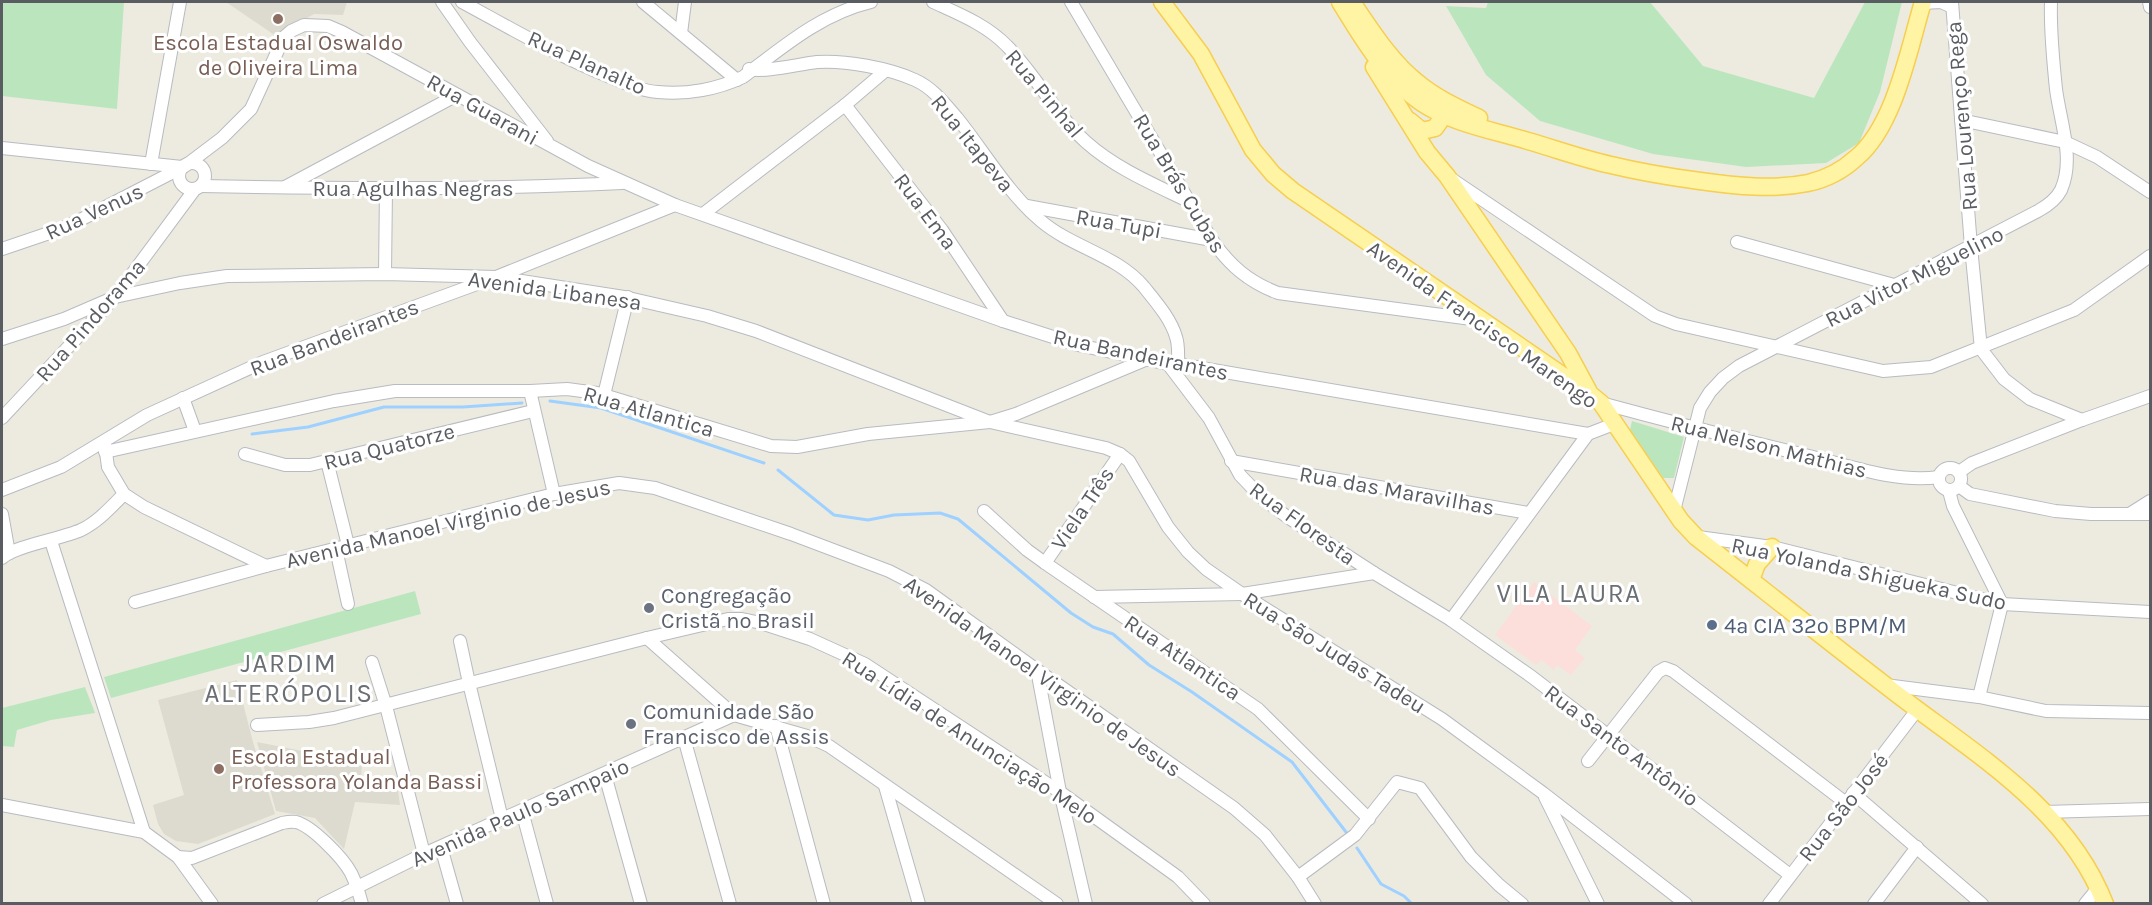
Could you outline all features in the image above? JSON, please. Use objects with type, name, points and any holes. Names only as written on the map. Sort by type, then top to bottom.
[{"type":"main road","name":"Avenida Francisco Marengo","points":[[1162,2],[1201,54],[1244,136],[1273,174],[1293,192],[1595,398],[1681,521],[1696,537],[1884,685],[2000,772],[2044,812],[2072,844],[2102,896]]},
{"type":"main road","points":[[1340,2],[1359,34],[1404,88],[1440,106],[1517,138],[1609,165],[1664,176],[1736,186],[1783,186],[1810,182],[1835,174],[1857,157],[1872,141],[1885,121],[1922,2]]},
{"type":"main road","points":[[1352,2],[1403,69],[1440,106]]},
{"type":"main road","points":[[1359,34],[1372,63],[1404,113],[1568,353],[1595,398]]},
{"type":"main road","points":[[1431,131],[1438,125],[1440,106]]},
{"type":"main road","points":[[1404,113],[1419,129],[1431,131]]},
{"type":"main road","points":[[1431,131],[1433,151],[1442,171]]},
{"type":"main road","points":[[1751,580],[1757,564],[1772,547]]},
{"type":"street","points":[[152,164],[180,2]]},
{"type":"street","points":[[442,2],[470,42],[552,146]]},
{"type":"street","name":"Rua Planalto","points":[[462,2],[556,53],[633,87],[657,93],[713,88],[737,80],[750,70],[820,62],[867,66],[885,71]]},
{"type":"street","points":[[643,2],[737,80]]},
{"type":"street","points":[[681,33],[685,2]]},
{"type":"street","points":[[750,70],[819,21],[850,7],[871,2]]},
{"type":"street","name":"Rua Pinhal","points":[[933,2],[992,32],[1008,46],[1072,128],[1086,142],[1139,177],[1189,202]]},
{"type":"street","name":"Rua Brás Cubas","points":[[1071,2],[1212,240],[1225,259],[1240,273],[1262,287],[1278,293],[1480,320]]},
{"type":"street","points":[[1922,2],[1952,4]]},
{"type":"street","name":"Rua Vitor Miguelino","points":[[1674,511],[1700,408],[1723,378],[1739,366],[1894,285],[1971,248],[2050,203],[2060,192],[2066,170],[2065,142],[2055,80],[2050,20],[2051,2]]},
{"type":"street","points":[[2150,2],[2151,7]]},
{"type":"street","name":"Rua Lourenço Rega","points":[[1952,4],[1981,349]]},
{"type":"street","name":"Rua Guarani","points":[[184,166],[225,135],[251,109],[284,38],[291,31],[304,25],[328,26],[342,32],[588,166],[625,183]]},
{"type":"street","points":[[703,214],[885,71]]},
{"type":"street","name":"Rua Itapeva","points":[[885,71],[914,80],[942,100],[1010,188],[1042,222],[1132,274],[1166,316],[1177,338],[1173,364]]},
{"type":"street","points":[[284,187],[457,95]]},
{"type":"street","name":"Rua Ema","points":[[844,105],[942,230],[1003,321]]},
{"type":"street","points":[[1961,120],[2065,142],[2097,157],[2151,192]]},
{"type":"street","name":"Rua Guarani","points":[[203,170],[225,135]]},
{"type":"street","points":[[2,148],[152,164],[184,166],[193,164],[203,170],[204,178],[198,187],[185,187],[180,180],[180,172],[184,166]]},
{"type":"street","name":"Rua Venus","points":[[2,249],[74,223],[184,166]]},
{"type":"street","points":[[1442,171],[1655,316],[1676,324],[1883,371],[1931,367],[2074,310],[2151,256]]},
{"type":"street","name":"Rua Agulhas Negras","points":[[198,187],[528,188],[625,183]]},
{"type":"street","name":"Rua Bandeirantes","points":[[625,183],[675,205],[1003,321],[1078,345],[1147,360],[1588,434]]},
{"type":"street","name":"Rua Pindorama","points":[[2,418],[115,297],[198,187]]},
{"type":"street","points":[[385,274],[386,189]]},
{"type":"street","name":"Rua Bandeirantes","points":[[2,490],[61,467],[105,446],[147,415],[263,362],[496,277],[675,205]]},
{"type":"street","name":"Rua Tupi","points":[[1026,206],[1212,240]]},
{"type":"street","points":[[1737,242],[1894,285]]},
{"type":"street","name":"Avenida Libanesa","points":[[2,339],[64,319],[115,297],[180,282],[226,276],[385,274],[496,277],[628,297],[707,316],[756,331],[990,422]]},
{"type":"street","points":[[604,395],[628,297]]},
{"type":"street","points":[[1981,349],[2004,379],[2030,399],[2082,420]]},
{"type":"street","name":"Rua Atlantica","points":[[105,446],[195,431],[334,401],[395,391],[567,389],[604,395],[781,447],[797,447],[868,434],[990,422],[1016,414],[1147,360]]},
{"type":"street","name":"Rua Floresta","points":[[1173,364],[1209,418],[1231,461],[1249,487],[1374,573],[1451,620]]},
{"type":"street","points":[[530,391],[554,494]]},
{"type":"street","points":[[1959,472],[1972,463],[2151,396]]},
{"type":"street","points":[[183,398],[195,431]]},
{"type":"street","name":"Rua Nelson Mathias","points":[[1595,398],[1694,429],[1886,475],[1923,479],[1939,477]]},
{"type":"street","name":"Rua Quatorze","points":[[245,454],[285,465],[310,465],[533,411]]},
{"type":"street","points":[[990,422],[1106,448],[1120,454]]},
{"type":"street","points":[[1451,620],[1588,434],[1614,424]]},
{"type":"street","points":[[105,446],[108,467],[124,494],[144,507],[266,566]]},
{"type":"street","name":"Viela Três","points":[[1045,563],[1120,454]]},
{"type":"street","name":"Rua São Judas Tadeu","points":[[1120,454],[1129,461],[1168,527],[1188,552],[1206,568],[1242,594],[1442,719],[1544,793],[1686,903]]},
{"type":"street","points":[[327,461],[348,545]]},
{"type":"street","name":"Rua das Maravilhas","points":[[1231,461],[1528,513]]},
{"type":"street","points":[[1979,697],[2002,604],[1953,506],[1954,489],[1961,479],[1959,472],[1953,468],[1946,469],[1939,477],[1940,485],[1954,489],[1970,494],[2055,511],[2091,514],[2151,514]]},
{"type":"street","name":"Avenida Manoel Virginio de Jesus","points":[[135,603],[266,566],[554,494],[610,484],[631,483],[655,488],[791,534],[912,581],[1234,808],[1265,835],[1315,903]]},
{"type":"street","points":[[2,514],[5,555],[51,541],[91,524],[124,494]]},
{"type":"street","points":[[2131,513],[2151,501]]},
{"type":"street","name":"Rua Atlantica","points":[[984,511],[1045,563],[1258,709],[1369,819]]},
{"type":"street","name":"Rua Yolanda Shigueka Sudo","points":[[1696,537],[1772,547],[2002,604],[2151,612]]},
{"type":"street","points":[[51,541],[144,832]]},
{"type":"street","points":[[336,549],[348,604]]},
{"type":"street","points":[[1094,597],[1242,594],[1374,573]]},
{"type":"street","name":"Rua Lídia de Anunciação Melo","points":[[257,725],[309,722],[386,706],[647,638],[728,619],[742,619],[810,639],[865,664],[1060,792],[1178,877],[1204,903]]},
{"type":"street","name":"Rua Santo Antônio","points":[[1451,620],[1532,676],[1790,875]]},
{"type":"street","points":[[647,638],[734,715],[776,726],[829,746],[1057,903]]},
{"type":"street","points":[[460,641],[502,819]]},
{"type":"street","points":[[372,662],[386,706],[424,854]]},
{"type":"street","points":[[1588,761],[1658,672],[1665,668],[1673,671],[1917,847],[1980,902]]},
{"type":"street","points":[[1037,670],[1060,792],[1086,903]]},
{"type":"street","points":[[1884,685],[1979,697],[2046,711],[2151,713]]},
{"type":"street","name":"Rua São José","points":[[1768,903],[1917,710]]},
{"type":"street","name":"Avenida Paulo Sampaio","points":[[323,903],[424,854],[605,775],[734,715]]},
{"type":"street","points":[[776,726],[824,903]]},
{"type":"street","points":[[684,738],[730,903]]},
{"type":"street","points":[[605,775],[641,903]]},
{"type":"street","points":[[1298,877],[1355,835],[1397,782],[1420,788],[1471,857],[1499,885],[1522,903]]},
{"type":"street","points":[[885,786],[920,903]]},
{"type":"street","points":[[1544,793],[1598,903]]},
{"type":"street","points":[[2,805],[144,832],[178,857],[212,903]]},
{"type":"street","points":[[2044,812],[2151,809]]},
{"type":"street","points":[[522,811],[547,903]]},
{"type":"street","points":[[178,857],[192,858],[282,823],[298,823],[306,827],[350,871],[362,903]]},
{"type":"street","points":[[1874,903],[1917,847]]},
{"type":"street","points":[[441,848],[457,903]]},
{"type":"street","points":[[2085,903],[2102,896]]},
{"type":"shaded area","name":"Escola Estadual Oswaldo de Oliveira Lima","points":[[226,2],[347,2],[343,15],[314,14],[276,36]]},
{"type":"shaded area","points":[[1534,582],[1592,626],[1575,650],[1585,658],[1571,675],[1557,665],[1554,670],[1541,660],[1536,665],[1495,635]]},
{"type":"shaded area","name":"Escola Estadual Professora Yolanda Bassi","points":[[237,680],[275,814],[198,844],[176,841],[164,834],[158,824],[153,805],[184,795],[158,700]]},
{"type":"shaded area","points":[[257,742],[362,763],[361,779],[398,790],[400,805],[355,802],[344,849],[315,818],[276,811]]},
{"type":"green space","points":[[2,2],[124,2],[117,109],[2,96]]},
{"type":"green space","points":[[1488,2],[1650,2],[1703,66],[1814,98],[1865,2],[1902,2],[1880,92],[1859,143],[1826,163],[1746,167],[1653,154],[1540,121],[1486,75],[1446,6],[1486,8]]},
{"type":"green space","points":[[1632,421],[1684,437],[1674,478],[1663,478],[1630,430]]},
{"type":"green space","points":[[415,591],[421,614],[111,698],[104,677]]},
{"type":"green space","points":[[85,687],[95,713],[51,720],[17,730],[14,747],[2,746],[2,708]]},
{"type":"waterway","points":[[550,401],[601,408],[764,463]]},
{"type":"waterway","points":[[252,434],[308,427],[384,407],[463,407],[522,403]]},
{"type":"waterway","points":[[778,470],[834,515],[868,520],[894,515],[940,513],[958,519],[1071,613],[1093,627],[1113,634],[1149,665],[1292,762],[1346,832]]},
{"type":"waterway","points":[[1357,848],[1381,884],[1404,896],[1412,904]]},
{"type":"place","name":"Escola Estadual Oswaldo de Oliveira Lima","points":[[278,19]]},
{"type":"place","name":"Congregação Cristã no Brasil","points":[[649,608]]},
{"type":"place","name":"4ª CIA 32º BPM/M","points":[[1712,625]]},
{"type":"place","name":"Comunidade São Francisco de Assis","points":[[631,724]]},
{"type":"place","name":"Escola Estadual Professora Yolanda Bassi","points":[[219,769]]},
{"type":"district","name":"VILA LAURA","points":[[1569,593]]},
{"type":"district","name":"JARDIM ALTERÓPOLIS","points":[[289,678]]}]
